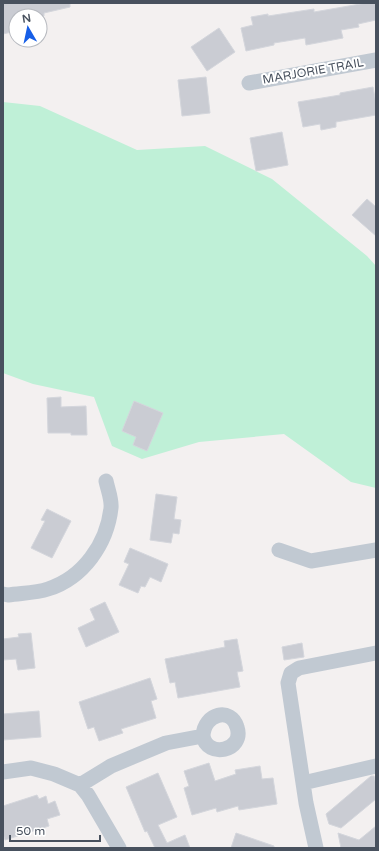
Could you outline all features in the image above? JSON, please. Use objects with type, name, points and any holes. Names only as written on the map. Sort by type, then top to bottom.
[{"type":"street","name":"MARJORIE TRAIL","points":[[249,83],[376,60]]},
{"type":"street","points":[[3,594],[8,595],[48,589],[72,577],[96,553],[107,530],[111,507],[106,481]]},
{"type":"street","points":[[279,550],[311,561],[376,550]]},
{"type":"street","points":[[316,848],[303,783],[288,683],[291,673],[299,668],[376,654]]},
{"type":"street","points":[[80,785],[111,766],[159,745],[202,736]]},
{"type":"street","points":[[303,783],[376,766]]},
{"type":"street","points":[[3,772],[31,768],[54,774],[80,785],[88,795],[119,848]]},
{"type":"street","points":[[347,773],[360,777],[376,775]]},
{"type":"green space","points":[[3,102],[40,106],[137,150],[205,146],[272,179],[367,256],[376,266],[376,488],[351,482],[284,434],[199,442],[142,459],[112,446],[94,397],[33,384],[3,373]]},
{"type":"building","points":[[3,3],[70,3],[70,7],[48,12],[48,8],[8,8],[8,33],[3,34]]},
{"type":"building","points":[[366,3],[376,3],[376,20],[358,24],[359,27],[341,30],[343,38],[306,45],[305,38],[274,43],[274,45],[246,51],[241,28],[253,25],[251,17],[314,9],[314,12]]},
{"type":"building","points":[[219,28],[235,52],[207,71],[191,47]]},
{"type":"building","points":[[206,77],[210,113],[182,116],[178,80]]},
{"type":"building","points":[[373,87],[376,103],[376,115],[336,122],[336,127],[321,130],[320,124],[303,127],[298,102],[340,95],[340,93]]},
{"type":"building","points":[[282,132],[288,165],[256,171],[250,138]]},
{"type":"building","points":[[367,199],[376,207],[376,236],[352,215]]},
{"type":"building","points":[[61,397],[61,407],[86,406],[87,435],[48,433],[47,398]]},
{"type":"building","points":[[134,401],[163,413],[147,451],[133,445],[136,437],[122,431]]},
{"type":"building","points":[[156,494],[177,497],[174,519],[181,520],[179,534],[173,533],[171,543],[150,540]]},
{"type":"building","points":[[47,509],[71,521],[52,558],[31,548],[45,521],[41,520]]},
{"type":"building","points":[[130,548],[168,564],[161,582],[150,577],[145,587],[141,586],[138,593],[119,585],[129,564],[124,562]]},
{"type":"building","points":[[105,602],[119,632],[86,647],[78,628],[95,620],[90,609]]},
{"type":"building","points":[[31,633],[35,668],[18,670],[16,659],[3,660],[3,639],[19,637],[18,634]]},
{"type":"building","points":[[237,639],[243,671],[237,672],[240,687],[178,698],[175,682],[170,683],[165,659],[225,647],[224,641]]},
{"type":"building","points":[[302,643],[304,657],[284,660],[282,647]]},
{"type":"building","points":[[150,678],[157,699],[151,701],[156,718],[121,729],[123,733],[99,741],[94,727],[88,729],[79,702]]},
{"type":"building","points":[[39,711],[41,737],[3,740],[3,714]]},
{"type":"building","points":[[209,763],[215,781],[236,774],[235,770],[260,766],[262,779],[273,778],[277,804],[239,810],[238,806],[217,812],[216,808],[192,815],[184,788],[189,786],[184,771]]},
{"type":"building","points":[[158,773],[177,817],[158,825],[167,843],[185,835],[190,848],[155,848],[147,831],[145,832],[126,787]]},
{"type":"building","points":[[371,776],[374,776],[376,785],[376,799],[341,828],[329,824],[326,814]]},
{"type":"building","points":[[37,795],[39,799],[46,796],[48,804],[55,801],[60,815],[47,819],[49,826],[5,840],[3,834],[3,806]]},
{"type":"building","points":[[376,826],[376,848],[341,848],[338,833],[359,840]]},
{"type":"building","points":[[236,833],[274,846],[274,848],[231,848]]}]
